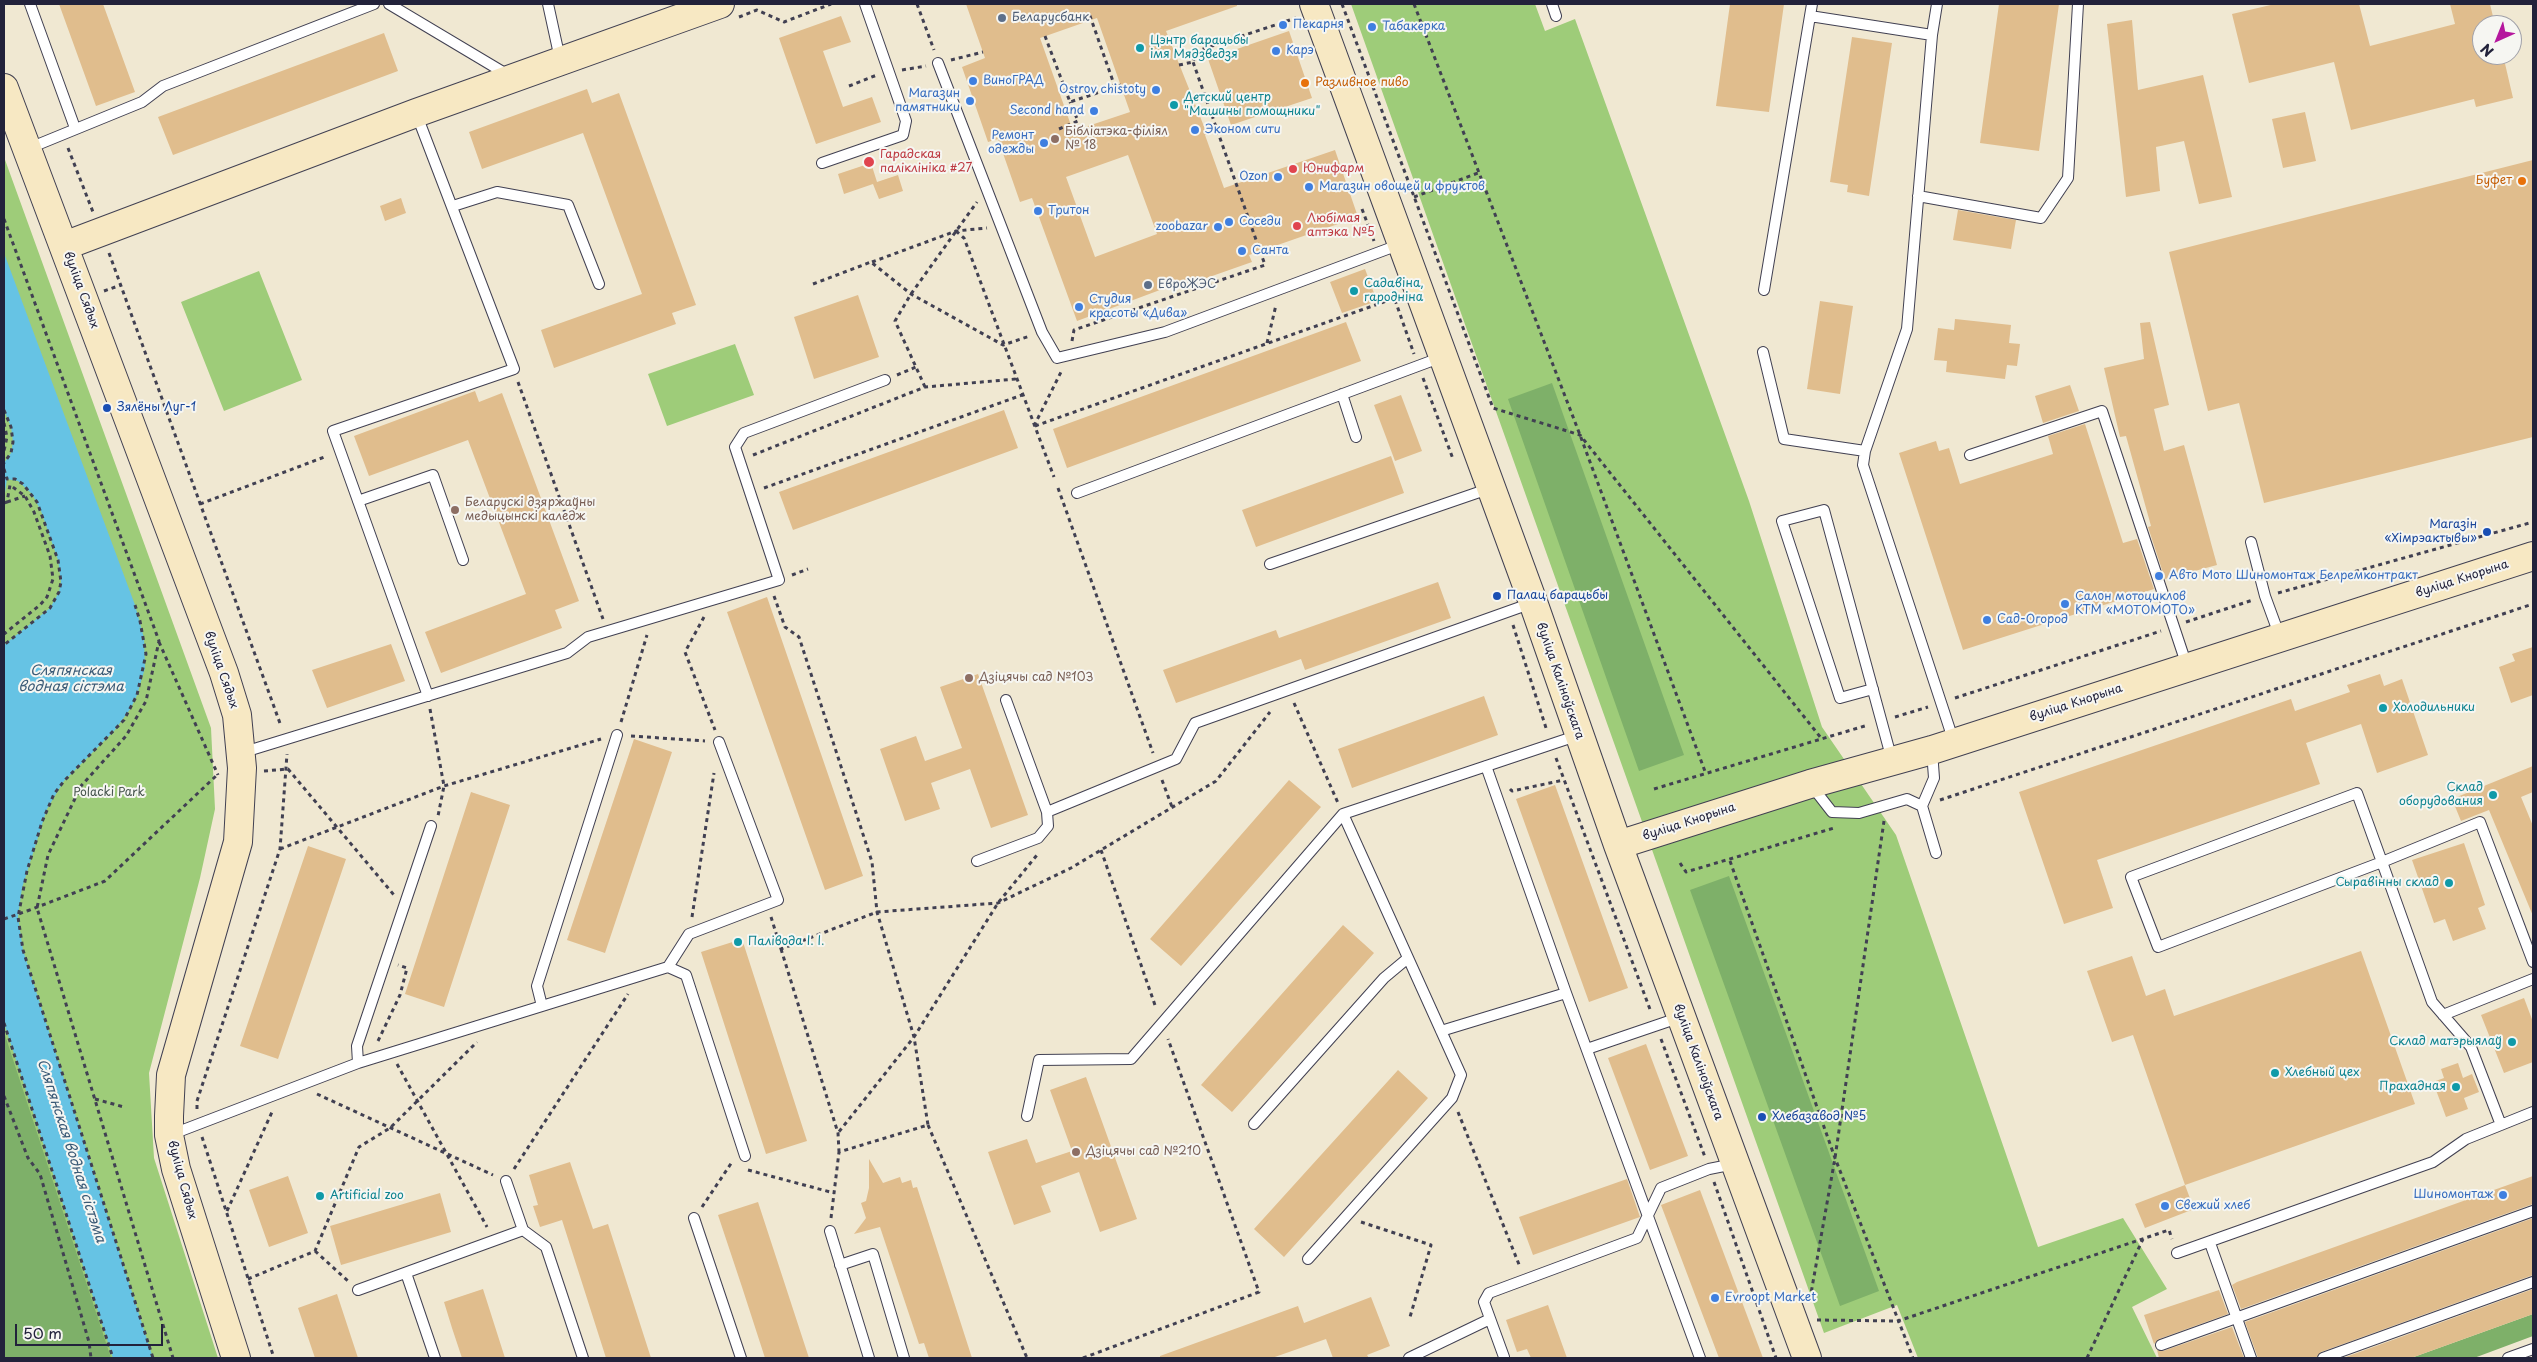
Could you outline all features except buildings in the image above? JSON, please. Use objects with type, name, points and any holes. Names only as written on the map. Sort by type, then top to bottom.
[{"type":"main road","name":"вуліца Каліноўскага","points":[[1301,11],[1521,606],[1579,735],[1618,845],[1669,1021],[1722,1166],[1807,1358]]},
{"type":"main road","points":[[64,246],[416,113],[560,61],[725,12]]},
{"type":"main road","name":"вуліца Сядых","points":[[4,88],[224,673],[237,715],[242,773],[238,842],[171,1075],[169,1135],[176,1169],[236,1358]]},
{"type":"main road","name":"вуліца Кнорына","points":[[1618,845],[1810,784],[1943,746],[2533,556]]},
{"type":"lane","points":[[30,4],[75,128]]},
{"type":"lane","points":[[26,149],[142,102],[164,86],[374,4]]},
{"type":"lane","points":[[389,4],[514,78]]},
{"type":"lane","points":[[548,4],[560,61]]},
{"type":"lane","points":[[822,163],[903,135],[906,121],[865,4]]},
{"type":"lane","points":[[1552,4],[1556,16]]},
{"type":"lane","points":[[1764,290],[1812,4]]},
{"type":"lane","points":[[1936,853],[1922,806],[1934,778],[1943,746],[1942,703],[1862,465],[1865,451],[1907,329],[1932,35],[1937,4]]},
{"type":"lane","points":[[1918,196],[2041,218],[2068,178],[2078,4]]},
{"type":"lane","points":[[1810,16],[1932,35]]},
{"type":"lane","points":[[938,63],[985,190],[1042,332],[1057,358],[1165,332],[1390,248]]},
{"type":"lane","points":[[416,113],[514,369],[333,431],[428,696]]},
{"type":"lane","points":[[453,206],[497,192],[568,205],[600,284]]},
{"type":"lane","points":[[1763,352],[1784,439],[1865,451]]},
{"type":"lane","points":[[1077,493],[1431,362]]},
{"type":"lane","points":[[240,754],[567,653],[588,637],[779,580],[735,447],[744,433],[885,380]]},
{"type":"lane","points":[[1342,394],[1356,437]]},
{"type":"lane","points":[[1970,455],[2102,411],[2187,667]]},
{"type":"lane","points":[[358,501],[432,475],[463,560]]},
{"type":"lane","points":[[1270,564],[1479,492]]},
{"type":"lane","points":[[1873,689],[1840,698],[1782,521],[1824,510],[1882,721],[1892,761]]},
{"type":"lane","points":[[2251,542],[2265,596],[2280,637]]},
{"type":"lane","points":[[1047,812],[1176,760],[1195,723],[1521,606]]},
{"type":"lane","points":[[977,861],[1038,838],[1048,826],[1047,812],[1006,700]]},
{"type":"lane","points":[[542,1006],[537,986],[617,735]]},
{"type":"lane","points":[[1027,1116],[1039,1060],[1131,1059],[1343,814],[1579,735]]},
{"type":"lane","points":[[169,1135],[358,1063],[668,967],[689,934],[778,900],[719,742]]},
{"type":"lane","points":[[1486,766],[1566,993],[1700,1358]]},
{"type":"lane","points":[[1810,784],[1832,812],[1859,813],[1907,799],[1922,806]]},
{"type":"lane","points":[[2501,1125],[2471,1047],[2432,1002],[2382,862],[2358,793],[2131,877],[2158,947],[2382,862],[2480,822],[2533,962]]},
{"type":"lane","points":[[1308,1259],[1452,1098],[1461,1076],[1343,814]]},
{"type":"lane","points":[[358,1063],[357,1046],[431,826]]},
{"type":"lane","points":[[1254,1124],[1384,978],[1408,958]]},
{"type":"lane","points":[[668,967],[686,975],[745,1156]]},
{"type":"lane","points":[[2443,1015],[2533,978]]},
{"type":"lane","points":[[1441,1031],[1566,993]]},
{"type":"lane","points":[[1587,1048],[1669,1021]]},
{"type":"lane","points":[[2177,1254],[2432,1162],[2466,1139],[2533,1112]]},
{"type":"lane","points":[[1504,1357],[1484,1302],[1489,1293],[1637,1238],[1660,1188],[1722,1166]]},
{"type":"lane","points":[[506,1181],[523,1230],[546,1247],[583,1358]]},
{"type":"lane","points":[[2161,1345],[2533,1211]]},
{"type":"lane","points":[[694,1218],[741,1358]]},
{"type":"lane","points":[[358,1290],[523,1230]]},
{"type":"lane","points":[[830,1231],[869,1358]]},
{"type":"lane","points":[[2210,1243],[2251,1358]]},
{"type":"lane","points":[[840,1264],[873,1254],[904,1358]]},
{"type":"lane","points":[[406,1273],[435,1358]]},
{"type":"lane","points":[[2323,1358],[2533,1282]]},
{"type":"lane","points":[[1409,1358],[1490,1319]]},
{"type":"lane","points":[[2508,1358],[2533,1348]]},
{"type":"path","points":[[725,12],[757,10],[784,22],[831,4]]},
{"type":"path","points":[[917,4],[938,63],[983,52]]},
{"type":"path","points":[[1342,4],[1493,408],[1580,435],[1821,738]]},
{"type":"path","points":[[1414,4],[1580,435],[1706,774]]},
{"type":"path","points":[[1074,330],[1265,265],[1193,62],[1197,51],[1301,11],[1299,27]]},
{"type":"path","points":[[1082,19],[1090,16],[1115,87]]},
{"type":"path","points":[[1045,36],[1078,122],[1059,129]]},
{"type":"path","points":[[1179,65],[1193,62]]},
{"type":"path","points":[[1070,102],[1121,85]]},
{"type":"path","points":[[62,133],[101,231],[287,740],[288,769],[280,849],[197,1101],[197,1123],[274,1358]]},
{"type":"path","points":[[1414,197],[1478,174]]},
{"type":"path","points":[[924,387],[895,321],[911,294],[985,190]]},
{"type":"path","points":[[1360,204],[1390,248]]},
{"type":"path","points":[[4,218],[159,641],[197,729]]},
{"type":"path","points":[[813,284],[956,231],[1000,227]]},
{"type":"path","points":[[956,231],[964,238],[1054,477]]},
{"type":"path","points":[[871,262],[911,294],[1003,345],[1022,339]]},
{"type":"path","points":[[1391,288],[1394,298],[1431,362],[1479,492]]},
{"type":"path","points":[[1267,343],[1280,290]]},
{"type":"path","points":[[1034,426],[1394,298]]},
{"type":"path","points":[[1034,426],[1070,354]]},
{"type":"path","points":[[885,380],[916,367]]},
{"type":"path","points":[[514,369],[607,631]]},
{"type":"path","points":[[740,461],[924,387],[1016,379]]},
{"type":"path","points":[[750,493],[1022,395]]},
{"type":"path","points":[[4,410],[11,427],[13,442],[11,453],[4,463]]},
{"type":"path","points":[[4,423],[4,451]]},
{"type":"path","points":[[200,504],[340,452]]},
{"type":"path","points":[[4,469],[7,479],[15,479],[23,484],[37,502],[58,560],[61,582],[59,592],[50,608],[4,645]]},
{"type":"path","points":[[4,634],[40,605],[46,597],[53,579],[50,556],[34,512],[25,496],[10,485],[5,503]]},
{"type":"path","points":[[1058,488],[1172,807]]},
{"type":"path","points":[[5,503],[25,496]]},
{"type":"path","points":[[1654,790],[1942,703],[2265,596],[2533,522]]},
{"type":"path","points":[[770,583],[785,627],[799,637],[872,862],[878,912],[914,1037],[928,1125],[1027,1358]]},
{"type":"path","points":[[689,934],[719,742],[684,652],[714,599]]},
{"type":"path","points":[[1876,818],[1884,820],[2533,604]]},
{"type":"path","points":[[135,605],[146,654],[137,695],[124,720],[64,781],[54,794],[27,871],[18,917],[23,950],[153,1358]]},
{"type":"path","points":[[1521,606],[1551,745],[1564,780],[1669,1021],[1722,1166],[1776,1358]]},
{"type":"path","points":[[617,735],[652,618]]},
{"type":"path","points":[[159,641],[146,701],[126,736],[81,786],[48,855],[37,908],[173,1358]]},
{"type":"path","points":[[781,949],[878,912],[998,903],[1071,868],[1216,781],[1288,690],[1343,814]]},
{"type":"path","points":[[428,696],[444,786]]},
{"type":"path","points":[[280,849],[444,786],[617,735],[719,742]]},
{"type":"path","points":[[1486,766],[1512,791],[1564,780]]},
{"type":"path","points":[[288,769],[404,907]]},
{"type":"path","points":[[4,919],[105,881],[217,775]]},
{"type":"path","points":[[1810,1302],[1835,1158],[1884,820]]},
{"type":"path","points":[[1680,863],[1686,872],[1730,861],[1840,826]]},
{"type":"path","points":[[838,1133],[914,1037],[998,903],[1043,848]]},
{"type":"path","points":[[1084,1358],[1259,1292],[1101,850]]},
{"type":"path","points":[[1730,861],[1835,1158],[1913,1358]]},
{"type":"path","points":[[767,904],[838,1133],[838,1152],[830,1231]]},
{"type":"path","points":[[376,1046],[400,995],[407,968],[386,960]]},
{"type":"path","points":[[298,1085],[506,1181],[640,976]]},
{"type":"path","points":[[248,1279],[315,1251],[359,1147],[390,1128],[500,1019]]},
{"type":"path","points":[[4,1023],[113,1358]]},
{"type":"path","points":[[391,1052],[495,1241]]},
{"type":"path","points":[[4,1096],[28,1158],[40,1174],[89,1342],[91,1358]]},
{"type":"path","points":[[1452,1098],[1524,1279]]},
{"type":"path","points":[[95,1099],[124,1107]]},
{"type":"path","points":[[226,1211],[275,1104]]},
{"type":"path","points":[[838,1152],[928,1125]]},
{"type":"path","points":[[694,1218],[730,1166],[741,1144]]},
{"type":"path","points":[[730,1166],[834,1193]]},
{"type":"path","points":[[1346,1217],[1431,1245],[1410,1317]]},
{"type":"path","points":[[1816,1320],[1898,1321],[2169,1230],[2177,1254]]},
{"type":"path","points":[[2087,1358],[2143,1239]]},
{"type":"path","points":[[315,1251],[358,1290]]},
{"type":"green space","points":[[1351,4],[1535,4],[1545,31],[1575,19],[1749,501],[1822,727],[1896,835],[2038,1247],[2123,1218],[2167,1289],[2132,1307],[2157,1358],[1918,1358],[1897,1305],[1824,1333]]},
{"type":"green space","name":"Polacki Park","points":[[4,157],[211,728],[215,809],[200,878],[149,1073],[154,1158],[218,1358],[4,1358]]},
{"type":"green space","points":[[259,271],[302,380],[224,411],[181,302]]},
{"type":"green space","points":[[735,344],[754,395],[667,426],[648,374]]},
{"type":"green space","points":[[1552,383],[1684,755],[1639,771],[1508,399]]},
{"type":"green space","points":[[1729,876],[1879,1291],[1840,1306],[1690,890]]},
{"type":"green space","points":[[4,1032],[111,1358],[4,1358]]},
{"type":"green space","points":[[2533,1314],[2533,1336],[2474,1358],[2411,1358]]},
{"type":"water","name":"Сляпянская водная сістэма","points":[[4,253],[135,605],[144,638],[145,668],[131,708],[114,731],[64,781],[47,809],[22,888],[18,917],[23,950],[153,1358],[113,1358],[4,1023],[4,645],[50,608],[59,592],[61,582],[58,560],[41,511],[32,494],[18,481],[7,479],[4,499],[4,463],[11,453],[13,442],[11,427],[4,410]]},
{"type":"place","name":"Беларусбанк","points":[[1002,18]]},
{"type":"place","name":"Пекарня","points":[[1283,25]]},
{"type":"place","name":"Табакерка","points":[[1372,27]]},
{"type":"place","name":"Цэнтр барацьбы імя Мядзведзя","points":[[1140,48]]},
{"type":"place","name":"Карэ","points":[[1276,51]]},
{"type":"place","name":"ВиноГРАД","points":[[973,81]]},
{"type":"place","name":"Разливное пиво","points":[[1305,83]]},
{"type":"place","name":"Ostrov chistoty","points":[[1156,90]]},
{"type":"place","name":"Магазин памятники","points":[[970,101]]},
{"type":"place","name":"Детский центр \"Машины помощники\"","points":[[1174,105]]},
{"type":"place","name":"Second hand","points":[[1094,111]]},
{"type":"place","name":"Эконом сити","points":[[1195,130]]},
{"type":"place","name":"Бібліатэка-філіял № 18","points":[[1055,139]]},
{"type":"place","name":"Ремонт одежды","points":[[1044,143]]},
{"type":"place","name":"Гарадская паліклініка #27","points":[[869,162]]},
{"type":"place","name":"Юнифарм","points":[[1293,169]]},
{"type":"place","name":"Ozon","points":[[1278,177]]},
{"type":"place","name":"Буфет","points":[[2522,181]]},
{"type":"place","name":"Магазин овощей и фруктов","points":[[1309,187]]},
{"type":"place","name":"Тритон","points":[[1038,211]]},
{"type":"place","name":"Соседи","points":[[1229,222]]},
{"type":"place","name":"Любімая аптэка №5","points":[[1297,226]]},
{"type":"place","name":"zoobazar","points":[[1218,227]]},
{"type":"place","name":"Санта","points":[[1242,251]]},
{"type":"place","name":"ЕвроЖЭС","points":[[1148,285]]},
{"type":"place","name":"Садавіна, гародніна","points":[[1354,291]]},
{"type":"place","name":"Студия красоты «Дива»","points":[[1079,307]]},
{"type":"place","name":"Зялёны Луг-1","points":[[107,408]]},
{"type":"place","name":"Беларускі дзяржаўны медыцынскі каледж","points":[[455,510]]},
{"type":"place","name":"Магазін «Хімрэактывы»","points":[[2487,532]]},
{"type":"place","name":"Авто Мото Шиномонтаж Белремконтракт","points":[[2159,576]]},
{"type":"place","name":"Палац барацьбы","points":[[1497,596]]},
{"type":"place","name":"Салон мотоциклов КТМ «МОТОМОТО»","points":[[2065,604]]},
{"type":"place","name":"Сад-Огород","points":[[1987,620]]},
{"type":"place","name":"Дзіцячы сад №103","points":[[969,678]]},
{"type":"place","name":"Холодильники","points":[[2383,708]]},
{"type":"place","name":"Склад оборудования","points":[[2493,795]]},
{"type":"place","name":"Сыравінны склад","points":[[2449,883]]},
{"type":"place","name":"Палівода І. І.","points":[[738,942]]},
{"type":"place","name":"Склад матэрыялаў","points":[[2512,1042]]},
{"type":"place","name":"Хлебный цех","points":[[2275,1073]]},
{"type":"place","name":"Прахадная","points":[[2456,1087]]},
{"type":"place","name":"Хлебазавод №5","points":[[1762,1117]]},
{"type":"place","name":"Дзіцячы сад №210","points":[[1076,1152]]},
{"type":"place","name":"Шиномонтаж","points":[[2503,1195]]},
{"type":"place","name":"Artificial zoo","points":[[320,1196]]},
{"type":"place","name":"Свежий хлеб","points":[[2165,1206]]},
{"type":"place","name":"Evroopt Market","points":[[1715,1298]]}]
